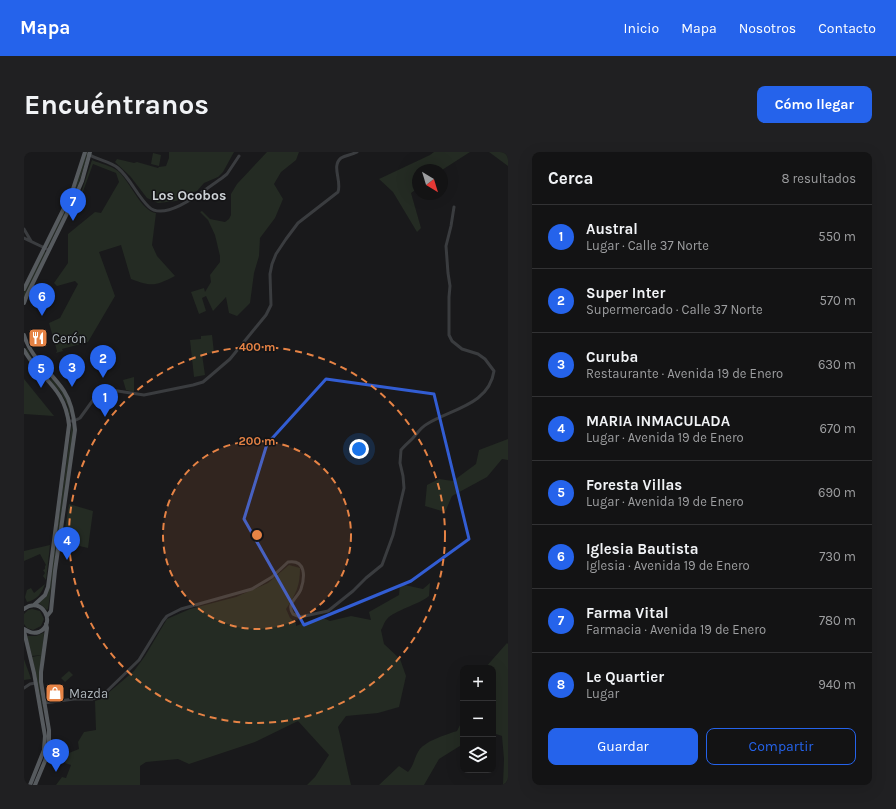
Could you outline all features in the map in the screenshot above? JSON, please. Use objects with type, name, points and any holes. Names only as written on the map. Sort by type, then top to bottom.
[{"type":"main road","points":[[24,289],[80,187],[87,153]]},
{"type":"main road","points":[[24,303],[46,249]]},
{"type":"main road","points":[[24,335],[26,343],[34,357],[65,392],[70,404],[75,430],[55,571],[51,611],[47,616],[47,628],[41,672],[45,720],[44,750],[30,785]]},
{"type":"main road","points":[[24,350],[30,360],[60,395],[69,421],[48,587],[45,594],[34,605]]},
{"type":"main road","points":[[24,609],[26,606],[34,605],[45,611],[47,616]]},
{"type":"main road","points":[[24,630],[31,633],[36,633],[41,631],[46,624]]},
{"type":"main road","points":[[24,630],[50,736],[45,761],[35,785]]},
{"type":"street","points":[[69,421],[74,421],[80,418],[96,396],[101,392],[111,390],[144,395],[193,385],[203,382],[230,359],[266,315],[271,305],[270,274],[276,254],[298,223],[336,194],[339,189],[336,166],[338,161],[343,157],[357,152]]},
{"type":"street","points":[[87,153],[117,167],[150,207],[156,211],[162,211],[186,203],[227,174],[238,156]]},
{"type":"street","points":[[44,703],[74,699],[92,699],[104,694],[139,660],[163,621],[170,614],[181,609],[252,589],[272,577],[288,562],[297,562],[304,569],[301,589],[292,604],[291,609],[293,614],[300,616],[330,610],[354,591],[370,574],[382,565],[393,535],[404,488],[400,463],[401,450],[426,424],[459,410],[478,397],[488,388],[494,376],[494,371],[485,359],[478,354],[462,348],[452,341],[449,335],[448,297],[450,286],[446,246],[454,207]]},
{"type":"street","points":[[24,229],[31,241]]},
{"type":"street","points":[[24,238],[46,249]]},
{"type":"street","points":[[24,688],[36,683]]},
{"type":"highlighted area","points":[[326,379],[434,394],[469,539],[411,581],[304,625],[244,519],[267,444]]},
{"type":"shaded area","points":[[86,152],[88,152],[80,180],[73,197],[48,247],[46,247],[71,196]]},
{"type":"shaded area","points":[[169,152],[234,152],[223,172],[218,177],[204,183],[197,191],[189,194],[185,198],[176,201],[158,203],[147,198],[130,176],[115,162],[117,159],[134,163],[137,162],[158,168],[166,166],[169,158]]},
{"type":"shaded area","points":[[267,152],[299,152],[296,160],[281,172],[274,184],[283,199],[275,218],[260,238],[259,256],[254,273],[250,303],[237,316],[229,313],[226,297],[213,311],[206,296],[202,298],[206,311],[199,314],[191,292],[204,288],[205,292],[211,282],[210,275],[220,262],[215,235],[208,220],[200,212],[202,211],[210,219],[225,222],[229,219],[231,215],[231,194],[237,184]]},
{"type":"shaded area","points":[[434,152],[470,152],[448,166],[448,164],[412,164],[411,193],[421,228],[417,232],[393,192],[379,179]]},
{"type":"shaded area","points":[[489,152],[508,152],[508,166]]},
{"type":"shaded area","points":[[153,153],[161,155],[159,166],[151,164]]},
{"type":"shaded area","points":[[92,160],[118,171],[141,202],[151,211],[156,213],[152,245],[157,256],[175,276],[163,282],[153,284],[138,282],[131,279],[121,245],[99,252],[115,296],[88,342],[62,349],[63,351],[56,353],[57,351],[49,323],[60,318],[78,284],[75,281],[57,286],[54,283],[68,263],[68,234],[95,212],[101,213],[119,182],[116,173],[93,164],[81,197],[80,196]]},
{"type":"shaded area","points":[[44,251],[46,252],[24,298],[24,292]]},
{"type":"shaded area","points":[[212,335],[214,353],[202,354],[205,375],[194,377],[190,340],[201,339],[201,336]]},
{"type":"shaded area","points":[[26,347],[32,358],[62,391],[69,406],[70,415],[68,406],[61,393],[40,371],[27,352]]},
{"type":"shaded area","points":[[134,377],[134,392],[126,390],[123,380]]},
{"type":"shaded area","points":[[24,379],[54,416],[24,414]]},
{"type":"shaded area","points":[[72,423],[73,433],[47,610],[39,603],[49,587]]},
{"type":"shaded area","points":[[508,439],[508,460],[502,459],[487,477],[452,496],[445,512],[425,506],[427,485],[439,479],[453,481],[476,464],[479,450]]},
{"type":"shaded area","points":[[69,504],[93,511],[88,548],[63,542]]},
{"type":"shaded area","points":[[50,545],[46,580],[43,576],[45,573],[43,570],[45,569],[46,565],[40,554],[24,561],[24,551]]},
{"type":"shaded area","points":[[289,565],[300,568],[297,590],[286,609],[290,618],[296,623],[296,626],[311,620],[323,618],[330,621],[351,616],[371,620],[369,612],[399,595],[400,584],[423,589],[430,583],[429,596],[391,616],[386,620],[381,630],[384,644],[400,659],[406,676],[399,707],[378,713],[346,716],[338,727],[351,785],[307,785],[315,777],[329,755],[298,721],[255,742],[189,764],[178,759],[146,762],[140,766],[140,785],[56,785],[62,777],[66,778],[71,765],[65,763],[69,753],[79,749],[78,742],[84,732],[96,730],[95,701],[101,699],[134,671],[145,656],[167,619],[190,609],[236,597],[268,583]]},
{"type":"shaded area","points":[[45,584],[39,596],[34,600],[27,602],[25,597],[27,590],[31,588],[34,593]]},
{"type":"shaded area","points":[[32,609],[40,611],[44,619],[41,626],[33,630],[27,628],[24,624],[24,614],[28,610]]},
{"type":"shaded area","points":[[43,633],[42,655],[32,656],[27,636],[36,636]]},
{"type":"shaded area","points":[[507,643],[508,785],[503,785],[504,759],[502,736],[496,734],[496,665],[488,665]]},
{"type":"shaded area","points":[[42,655],[39,678],[44,716],[32,657]]},
{"type":"shaded area","points":[[24,659],[29,674],[31,679],[24,680]]},
{"type":"shaded area","points":[[69,671],[73,675],[65,682],[61,678]]},
{"type":"shaded area","points":[[460,725],[460,746],[439,759],[424,785],[379,785],[399,766],[408,772],[412,767],[418,752],[425,745],[435,739],[457,731]]},
{"type":"place","name":"Farma Vital","points":[[73,221]]},
{"type":"place","name":"Iglesia Bautista","points":[[42,316]]},
{"type":"place","name":"Cerón","points":[[38,338]]},
{"type":"place","name":"Super Inter","points":[[103,378]]},
{"type":"place","name":"Curuba","points":[[72,387]]},
{"type":"place","name":"Foresta Villas","points":[[41,388]]},
{"type":"place","name":"Austral","points":[[105,417]]},
{"type":"place","name":"MARIA INMACULADA","points":[[67,560]]},
{"type":"place","name":"Mazda","points":[[55,693]]},
{"type":"place","name":"Le Quartier","points":[[56,772]]},
{"type":"district","name":"Los Ocobos","points":[[189,195]]}]
